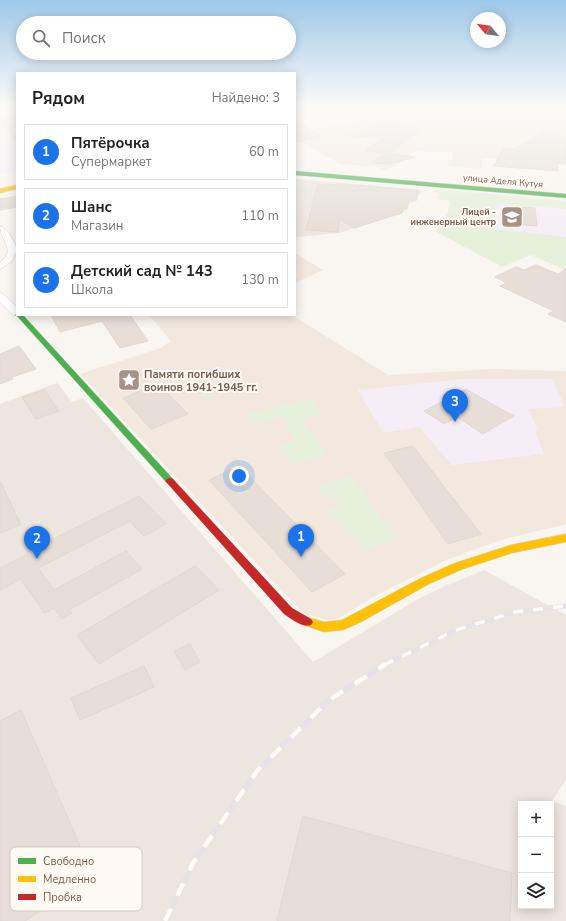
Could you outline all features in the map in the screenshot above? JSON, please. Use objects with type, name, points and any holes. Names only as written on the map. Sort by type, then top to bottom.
[{"type":"street","name":"улица Аделя Кутуя","points":[[296,173],[566,196]]},
{"type":"street","points":[[0,191],[16,187]]},
{"type":"street","points":[[0,229],[9,241],[13,251],[10,258],[0,266]]},
{"type":"street","points":[[0,296],[16,312]]},
{"type":"street","points":[[20,316],[288,611],[298,619],[312,625],[326,627],[340,626],[355,620],[423,582],[462,564],[508,550],[566,538]]},
{"type":"shaded area","points":[[0,150],[16,150],[16,167],[14,168],[16,171],[0,175]]},
{"type":"shaded area","points":[[316,150],[566,150],[566,165],[482,158],[481,169],[448,166],[449,160],[452,160],[453,152],[414,151],[396,166],[383,170],[377,167],[340,164]]},
{"type":"shaded area","points":[[296,179],[422,191],[421,194],[417,195],[417,200],[409,203],[407,209],[402,213],[339,233],[296,237]]},
{"type":"shaded area","name":"Лицей - инженерный центр","points":[[461,191],[566,200],[566,244],[467,233],[455,214]]},
{"type":"shaded area","points":[[296,254],[323,270],[296,283]]},
{"type":"shaded area","points":[[150,316],[294,316],[388,375],[493,369],[566,371],[566,524],[501,540],[446,560],[375,596],[339,618],[331,621],[303,613],[80,374],[161,348],[171,341]]},
{"type":"shaded area","points":[[463,379],[552,379],[565,407],[528,409],[537,428],[535,432],[544,454],[452,465],[419,427],[383,433],[358,390]]},
{"type":"shaded area","points":[[57,383],[72,402],[83,398],[313,662],[418,599],[484,570],[566,615],[566,780],[552,801],[518,801],[518,909],[554,909],[554,802],[566,806],[566,921],[0,921],[0,404]]},
{"type":"green space","points":[[437,189],[566,201],[566,209],[497,203],[495,229],[566,237],[566,270],[531,255],[502,267],[435,231],[448,212],[450,201],[437,199],[438,193],[433,191]]},
{"type":"green space","points":[[192,374],[214,395],[205,399],[182,377]]},
{"type":"green space","points":[[314,398],[322,415],[302,420],[328,455],[295,464],[273,446],[295,441],[283,418],[257,423],[247,414]]},
{"type":"green space","points":[[352,476],[398,540],[368,550],[323,512],[341,506],[317,486]]},
{"type":"building","points":[[366,150],[394,150],[389,154],[415,157],[390,164],[371,163],[384,154]]},
{"type":"building","points":[[503,150],[566,150],[566,163],[557,163],[558,171],[493,166]]},
{"type":"building","points":[[318,184],[339,184],[418,190],[417,200],[409,200],[407,209],[403,208],[402,213],[354,228],[340,219],[338,232],[306,230]]},
{"type":"building","points":[[16,196],[16,207],[0,210],[0,199]]},
{"type":"building","points":[[514,207],[535,208],[537,226],[514,224]]},
{"type":"building","points":[[536,265],[558,274],[566,269],[566,322],[548,314],[554,311],[500,286],[507,283],[495,277],[516,267],[524,270]]},
{"type":"building","points":[[52,316],[131,316],[148,341],[120,348],[102,321],[60,332]]},
{"type":"building","points":[[19,346],[36,369],[12,377],[13,379],[0,384],[0,354]]},
{"type":"building","points":[[159,384],[188,414],[151,429],[123,398]]},
{"type":"building","points":[[466,389],[514,416],[483,434],[457,417],[444,424],[424,411]]},
{"type":"building","points":[[44,390],[59,411],[36,419],[22,397]]},
{"type":"building","points":[[413,446],[481,534],[448,544],[384,453]]},
{"type":"building","points":[[239,466],[345,574],[312,592],[209,480]]},
{"type":"building","points":[[0,481],[21,525],[0,533]]},
{"type":"building","points":[[139,496],[166,524],[144,536],[130,521],[38,568],[54,590],[126,551],[142,569],[69,610],[72,613],[62,619],[54,608],[44,613],[21,579],[0,590],[0,568],[28,554],[27,552]]},
{"type":"building","points":[[195,566],[219,590],[99,664],[77,635]]},
{"type":"building","points":[[190,644],[200,662],[185,670],[174,651]]},
{"type":"building","points":[[144,666],[154,687],[80,720],[71,698]]},
{"type":"building","points":[[21,710],[81,847],[10,847],[10,911],[41,911],[25,921],[0,921],[0,721]]},
{"type":"building","points":[[303,816],[512,873],[510,921],[277,921]]},
{"type":"railway","points":[[386,664],[456,630],[515,612],[566,606]]},
{"type":"railway","points":[[165,921],[193,863],[257,771],[329,700],[386,664]]},
{"type":"traffic: fast","points":[[296,173],[566,196]]},
{"type":"traffic: fast","points":[[20,316],[170,481]]},
{"type":"traffic: slow","points":[[0,191],[16,187]]},
{"type":"traffic: slow","points":[[307,622],[324,627],[343,625],[357,619],[425,581],[459,566],[511,549],[566,538]]},
{"type":"traffic: jam","points":[[170,481],[288,611],[307,622]]},
{"type":"place","name":"Лицей - инженерный центр","points":[[512,217]]},
{"type":"place","name":"Памяти погибших воинов 1941-1945 гг.","points":[[129,380]]},
{"type":"place","name":"Детский сад № 143","points":[[455,422]]},
{"type":"place","name":"Пятёрочка","points":[[301,557]]},
{"type":"place","name":"Шанс","points":[[37,559]]}]
